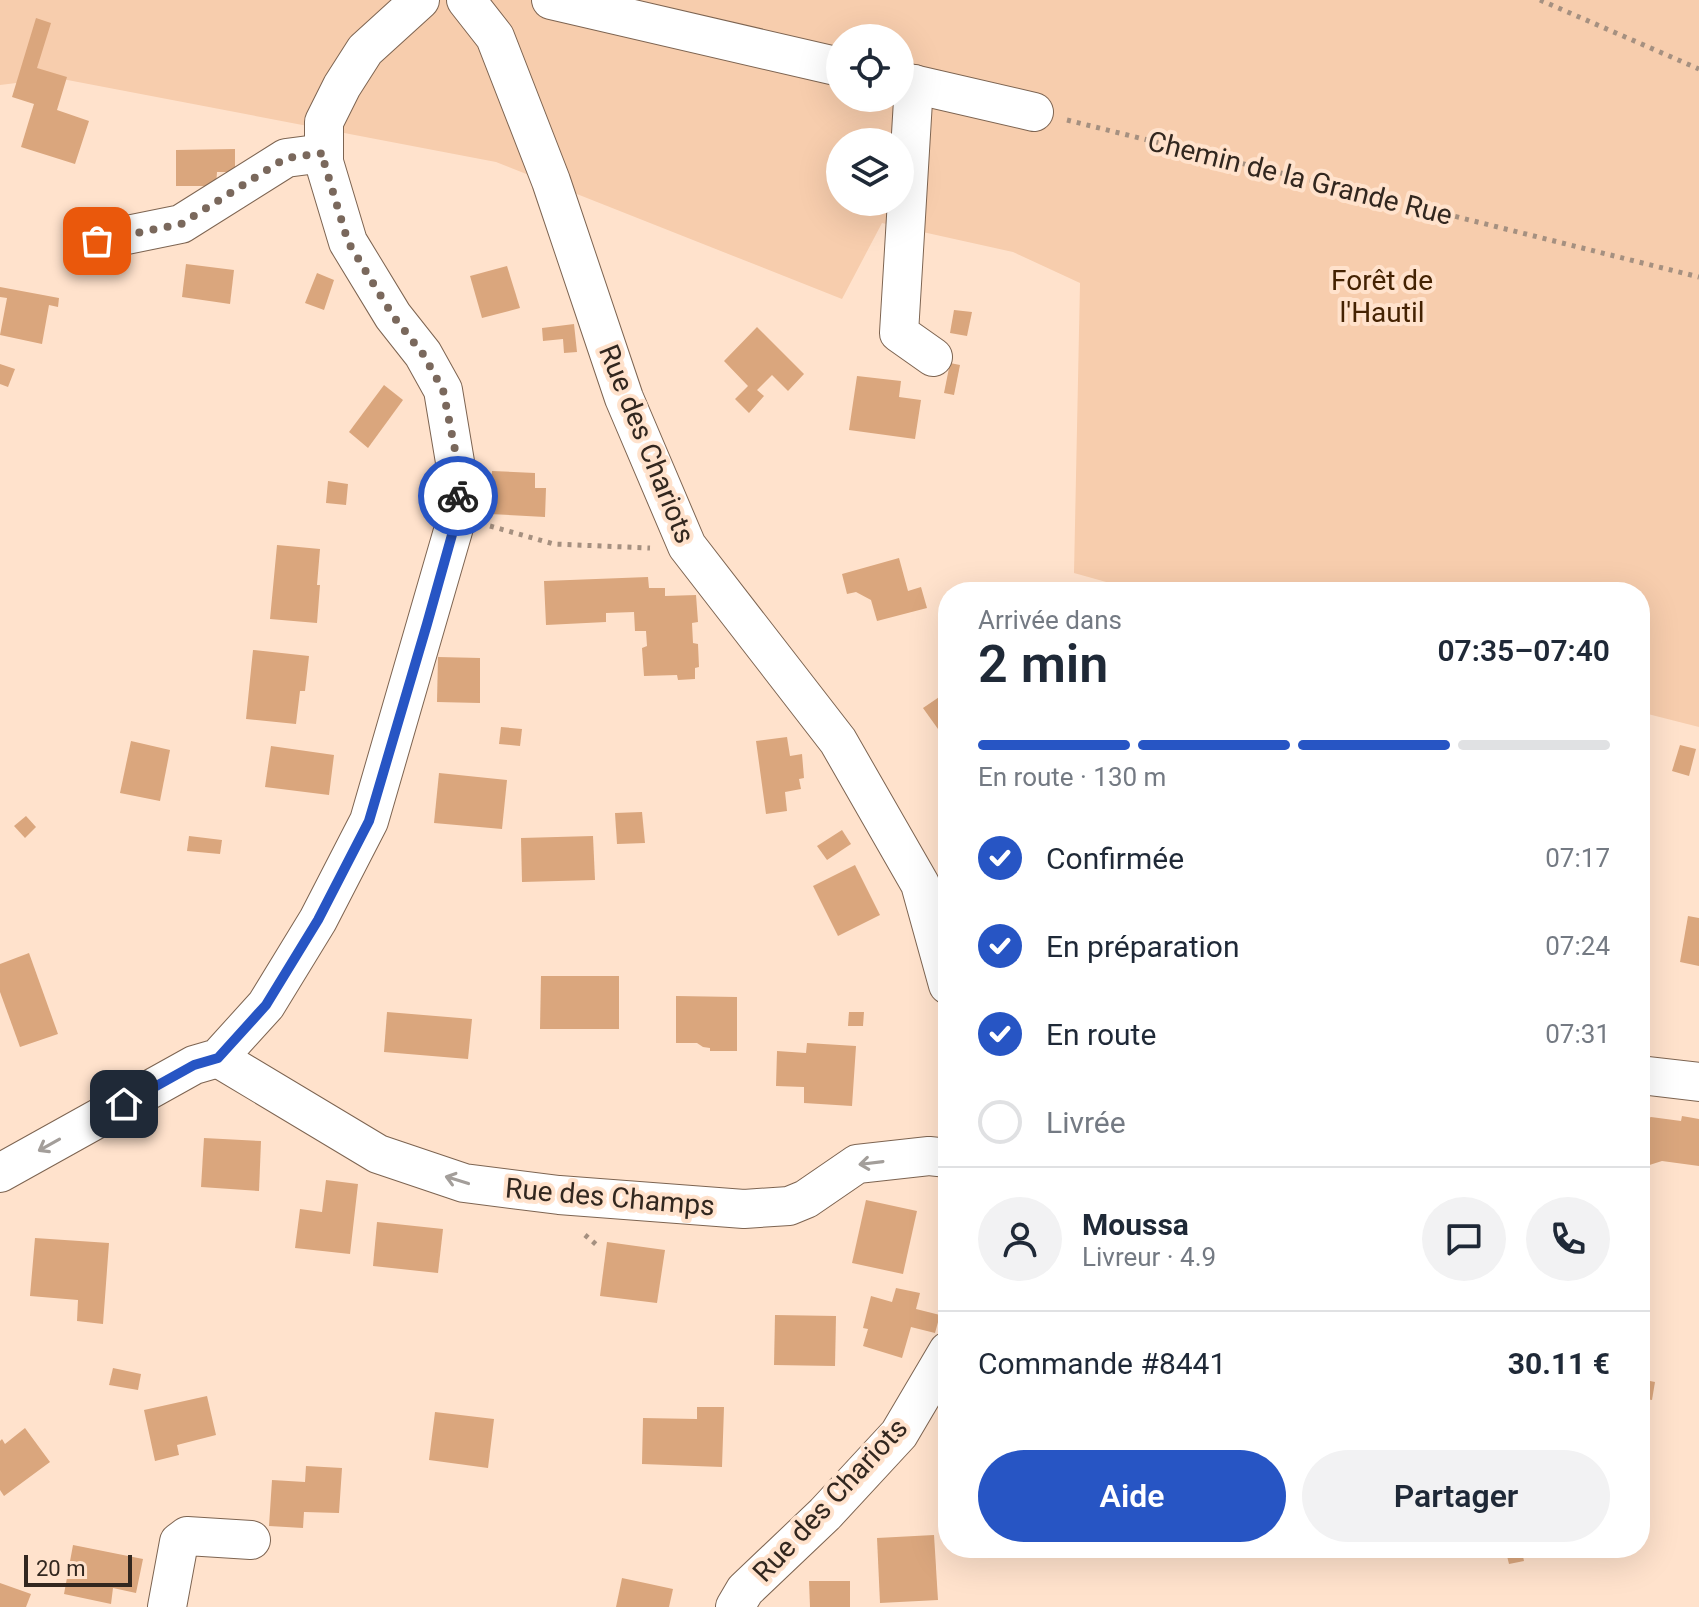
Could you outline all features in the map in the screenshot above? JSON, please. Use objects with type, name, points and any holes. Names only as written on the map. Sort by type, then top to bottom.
[{"type":"street","points":[[0,1173],[194,1065],[218,1058],[266,1005],[318,920],[369,821],[457,517],[458,480],[443,390],[423,354],[393,316],[348,242],[324,162],[324,122],[365,50],[420,0]]},
{"type":"street","name":"Rue des Chariots","points":[[466,0],[495,37],[551,181],[624,398],[687,546],[838,741],[920,884],[938,949]]},
{"type":"street","points":[[551,0],[826,64]]},
{"type":"street","points":[[914,84],[1034,112]]},
{"type":"street","points":[[906,112],[899,333],[933,357]]},
{"type":"street","points":[[97,241],[181,224],[286,158],[324,153]]},
{"type":"street","points":[[920,884],[938,901]]},
{"type":"street","name":"Rue des Champs","points":[[218,1058],[378,1154],[464,1183],[509,1190],[744,1209],[774,1208],[806,1199],[857,1164],[938,1157]]},
{"type":"street","points":[[1650,1076],[1699,1082]]},
{"type":"street","name":"Rue des Chariots","points":[[735,1607],[745,1590],[825,1514],[899,1434],[938,1368]]},
{"type":"street","points":[[167,1607],[179,1542],[187,1536],[251,1540]]},
{"type":"path","points":[[1540,0],[1699,69]]},
{"type":"path","name":"Chemin de la Grande Rue","points":[[1034,112],[1699,277]]},
{"type":"path","points":[[457,517],[554,544],[636,549],[687,546]]},
{"type":"green space","name":"Forêt de l'Hautil","points":[[0,0],[1699,0],[1699,727],[1650,715],[1650,582],[1106,582],[1074,573],[1080,283],[1013,252],[882,223],[842,299],[496,162],[57,78],[0,85]]},
{"type":"building","points":[[36,18],[51,23],[37,68],[67,77],[57,110],[89,121],[75,164],[21,147],[34,104],[12,97]]},
{"type":"building","points":[[235,149],[235,172],[217,172],[216,186],[176,186],[176,150]]},
{"type":"building","points":[[186,264],[234,270],[230,304],[182,297]]},
{"type":"building","points":[[507,266],[520,308],[482,318],[470,276]]},
{"type":"building","points":[[317,273],[334,280],[324,310],[305,303]]},
{"type":"building","points":[[0,287],[59,298],[58,307],[49,305],[42,344],[0,335],[7,298],[0,297]]},
{"type":"building","points":[[954,310],[972,312],[967,336],[950,333]]},
{"type":"building","points":[[574,324],[577,352],[564,353],[563,339],[543,341],[542,328]]},
{"type":"building","points":[[757,327],[804,374],[788,391],[772,375],[757,390],[764,396],[749,413],[735,399],[748,386],[724,361]]},
{"type":"building","points":[[950,363],[960,365],[954,395],[944,393]]},
{"type":"building","points":[[0,364],[15,369],[8,387],[0,384]]},
{"type":"building","points":[[857,376],[901,381],[899,397],[921,400],[915,439],[849,430]]},
{"type":"building","points":[[384,385],[403,400],[368,448],[349,432]]},
{"type":"building","points":[[492,471],[535,473],[535,488],[546,488],[545,517],[490,514]]},
{"type":"building","points":[[328,481],[348,484],[346,505],[326,503]]},
{"type":"building","points":[[277,545],[320,549],[317,623],[270,619]]},
{"type":"building","points":[[899,558],[908,591],[921,587],[927,608],[877,621],[871,600],[856,592],[847,594],[842,574]]},
{"type":"building","points":[[648,577],[649,588],[665,588],[665,596],[696,595],[698,622],[692,623],[693,643],[698,644],[699,667],[695,668],[695,679],[678,680],[677,675],[644,676],[642,648],[647,646],[646,631],[635,631],[634,612],[606,613],[606,622],[546,625],[544,581]]},
{"type":"building","points":[[253,650],[309,656],[305,691],[300,691],[296,724],[246,719]]},
{"type":"building","points":[[438,657],[480,658],[480,703],[437,702]]},
{"type":"building","points":[[938,698],[938,729],[923,708]]},
{"type":"building","points":[[501,727],[522,729],[520,746],[499,744]]},
{"type":"building","points":[[787,737],[790,756],[802,754],[804,778],[799,779],[801,789],[785,792],[787,811],[766,814],[756,741]]},
{"type":"building","points":[[131,741],[170,750],[160,801],[120,793]]},
{"type":"building","points":[[1680,745],[1696,749],[1689,776],[1672,771]]},
{"type":"building","points":[[271,746],[334,755],[329,795],[265,787]]},
{"type":"building","points":[[439,773],[507,780],[502,829],[434,823]]},
{"type":"building","points":[[642,812],[645,843],[617,844],[615,813]]},
{"type":"building","points":[[26,816],[36,827],[25,838],[14,826]]},
{"type":"building","points":[[842,830],[851,844],[827,860],[817,846]]},
{"type":"building","points":[[189,836],[222,840],[220,854],[187,851]]},
{"type":"building","points":[[593,836],[595,880],[522,882],[521,838]]},
{"type":"building","points":[[855,865],[880,915],[838,936],[813,886]]},
{"type":"building","points":[[1688,916],[1699,918],[1699,966],[1680,962]]},
{"type":"building","points":[[29,953],[58,1034],[20,1047],[0,992],[0,964]]},
{"type":"building","points":[[541,976],[619,976],[619,1029],[540,1029]]},
{"type":"building","points":[[676,996],[737,997],[737,1051],[710,1051],[710,1048],[697,1043],[676,1043]]},
{"type":"building","points":[[387,1012],[472,1019],[468,1059],[384,1052]]},
{"type":"building","points":[[849,1012],[864,1012],[863,1026],[848,1026]]},
{"type":"building","points":[[807,1043],[856,1046],[852,1106],[804,1103],[804,1087],[776,1086],[777,1051],[806,1053]]},
{"type":"building","points":[[1682,1116],[1699,1119],[1699,1166],[1662,1161],[1650,1165],[1650,1117],[1681,1121]]},
{"type":"building","points":[[204,1138],[261,1141],[259,1191],[201,1187]]},
{"type":"building","points":[[326,1180],[358,1184],[350,1254],[295,1248],[300,1209],[322,1212]]},
{"type":"building","points":[[866,1200],[917,1211],[903,1274],[852,1263]]},
{"type":"building","points":[[377,1222],[443,1229],[438,1273],[373,1266]]},
{"type":"building","points":[[35,1238],[109,1243],[103,1324],[77,1321],[78,1300],[30,1296]]},
{"type":"building","points":[[607,1242],[665,1250],[657,1303],[600,1296]]},
{"type":"building","points":[[896,1288],[920,1293],[916,1309],[938,1314],[935,1333],[911,1327],[902,1358],[863,1346],[868,1329],[863,1328],[871,1296],[892,1302]]},
{"type":"building","points":[[775,1315],[836,1316],[835,1366],[774,1365]]},
{"type":"building","points":[[113,1368],[141,1374],[138,1390],[109,1385]]},
{"type":"building","points":[[1650,1381],[1655,1382],[1650,1400]]},
{"type":"building","points":[[207,1396],[216,1435],[177,1445],[179,1455],[155,1461],[144,1410]]},
{"type":"building","points":[[697,1407],[724,1407],[722,1467],[642,1464],[643,1418],[697,1419]]},
{"type":"building","points":[[435,1412],[494,1419],[488,1468],[429,1460]]},
{"type":"building","points":[[25,1428],[50,1462],[4,1496],[0,1490],[0,1441],[2,1439],[5,1444]]},
{"type":"building","points":[[306,1466],[342,1468],[339,1513],[304,1512],[303,1528],[269,1526],[272,1480],[305,1482]]},
{"type":"building","points":[[934,1535],[938,1600],[880,1603],[877,1538]]},
{"type":"building","points":[[73,1545],[143,1559],[136,1593],[113,1588],[111,1604],[64,1594]]},
{"type":"building","points":[[1508,1558],[1523,1558],[1524,1561],[1509,1564]]},
{"type":"building","points":[[622,1578],[673,1589],[669,1607],[616,1607]]},
{"type":"building","points":[[809,1581],[850,1581],[850,1607],[810,1607]]},
{"type":"building","points":[[0,1583],[31,1594],[26,1607],[0,1607]]},
{"type":"way so far","points":[[97,241],[181,224],[286,158],[324,153],[348,242],[393,316],[423,354],[443,390],[455,450],[458,496]]},
{"type":"route","points":[[124,1104],[194,1065],[218,1058],[266,1005],[318,920],[369,821],[457,517],[458,496]]}]
